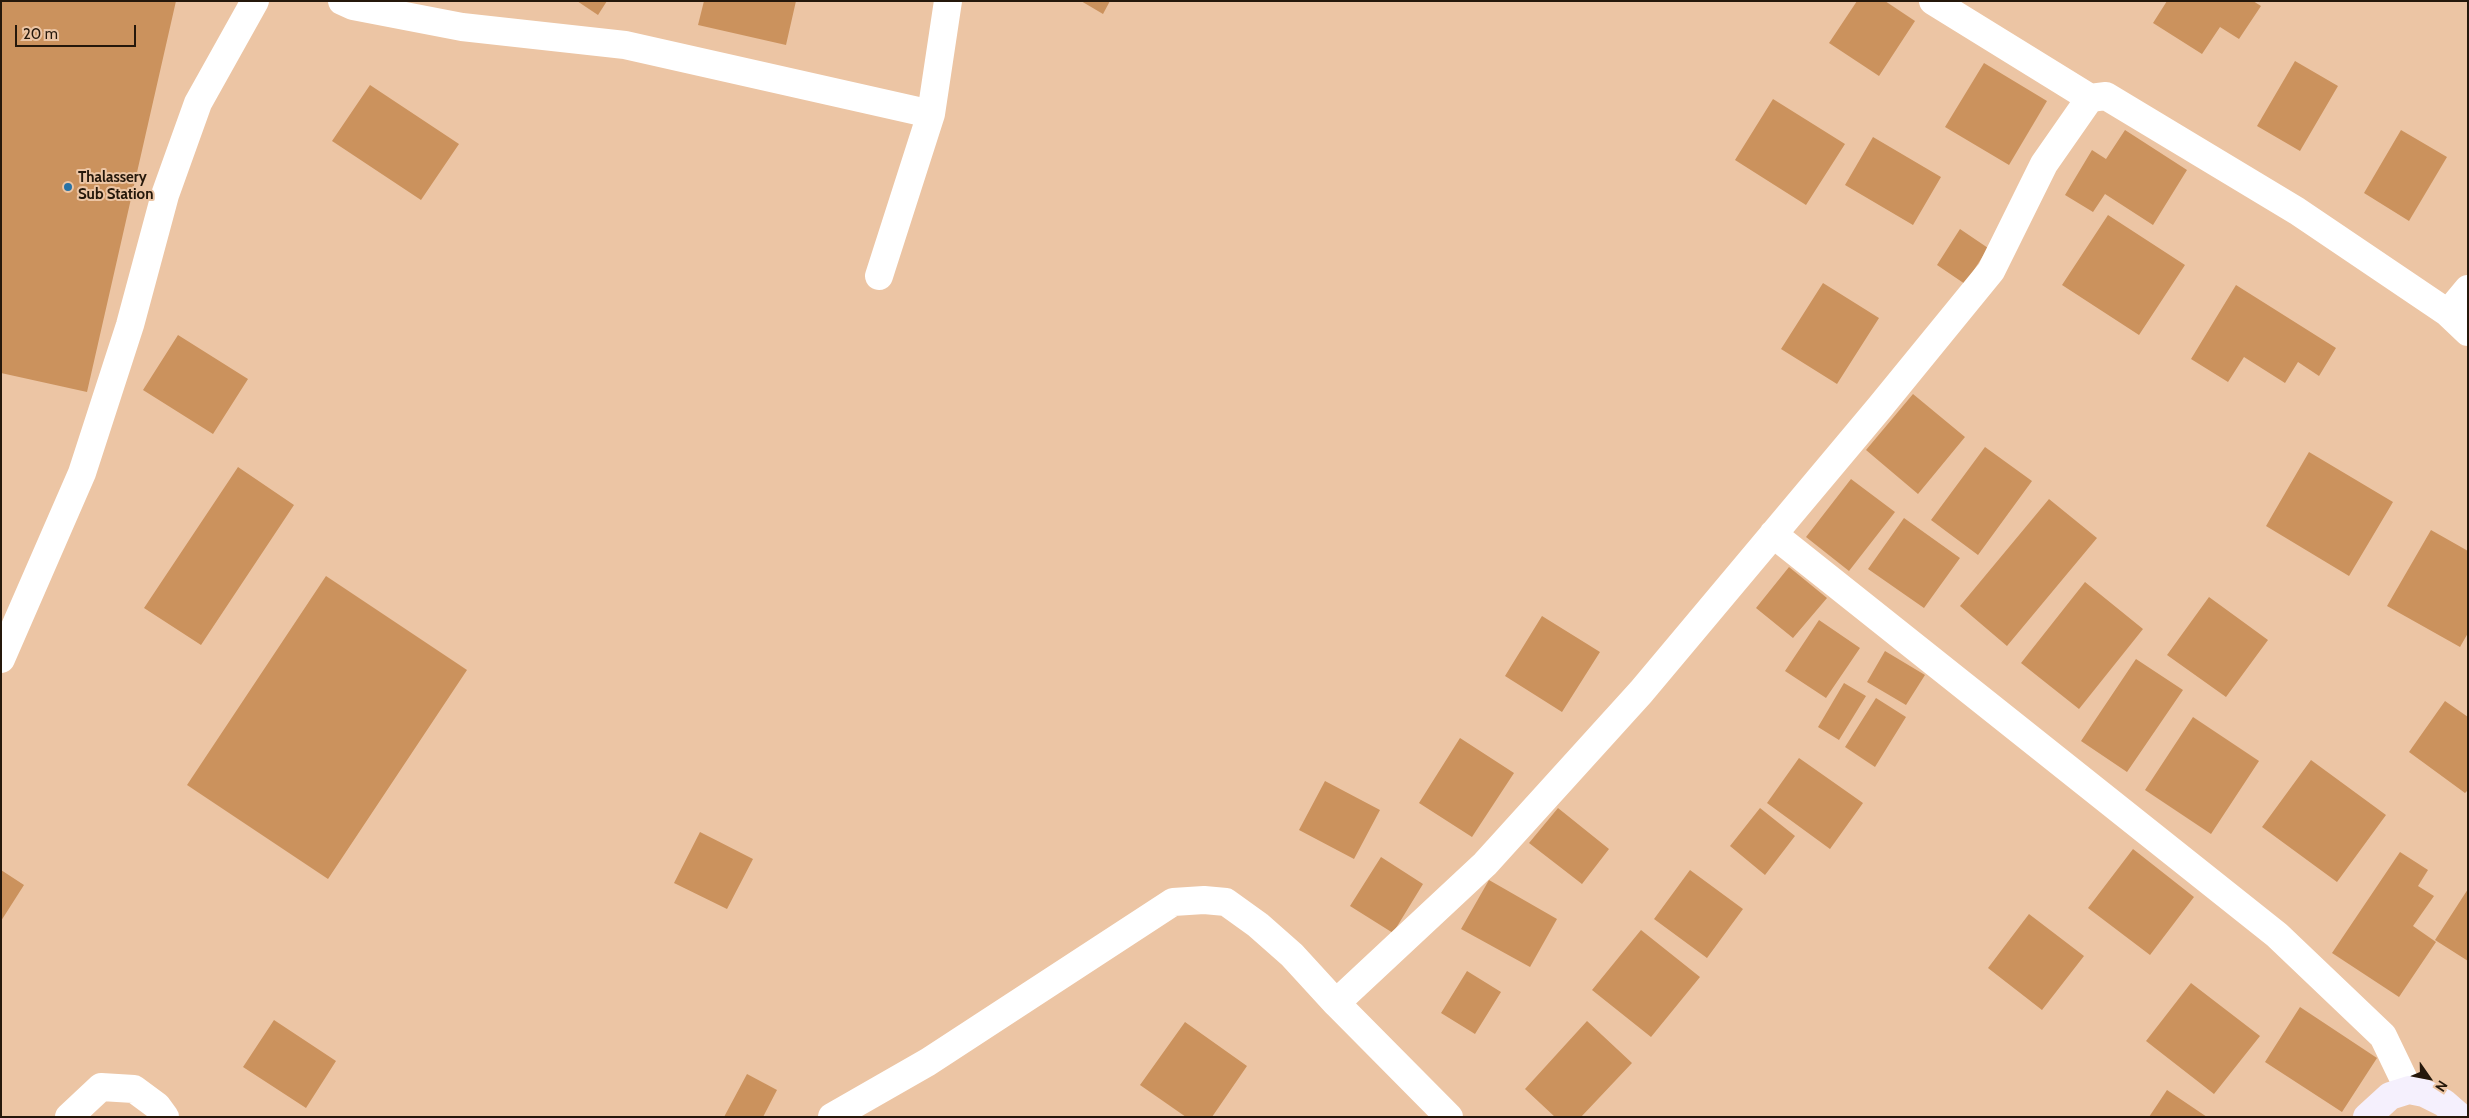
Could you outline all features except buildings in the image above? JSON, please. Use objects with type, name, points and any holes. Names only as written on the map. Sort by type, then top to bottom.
[{"type":"street","points":[[1,658],[82,473],[130,325],[165,196],[198,103],[255,1]]},
{"type":"street","points":[[342,1],[353,6],[462,27],[625,45],[931,114]]},
{"type":"street","points":[[879,276],[931,114],[948,1]]},
{"type":"street","points":[[1933,1],[2090,98],[2106,96],[2125,106],[2298,210],[2448,313],[2468,332]]},
{"type":"street","points":[[1336,1003],[1485,864],[1641,692],[1880,407],[1990,270],[2044,164],[2090,98]]},
{"type":"street","points":[[2448,313],[2468,288]]},
{"type":"street","points":[[1773,534],[2277,935],[2383,1036],[2409,1090]]},
{"type":"street","points":[[832,1117],[928,1062],[1173,902],[1204,900],[1226,902],[1258,925],[1292,955],[1336,1003],[1449,1117]]},
{"type":"street","points":[[69,1117],[100,1087],[134,1089],[157,1106],[165,1117]]},
{"type":"street","points":[[2367,1117],[2390,1096],[2409,1090],[2424,1093],[2444,1103],[2460,1117]]},
{"type":"place","name":"Thalassery Sub Station","points":[[68,187]]}]
